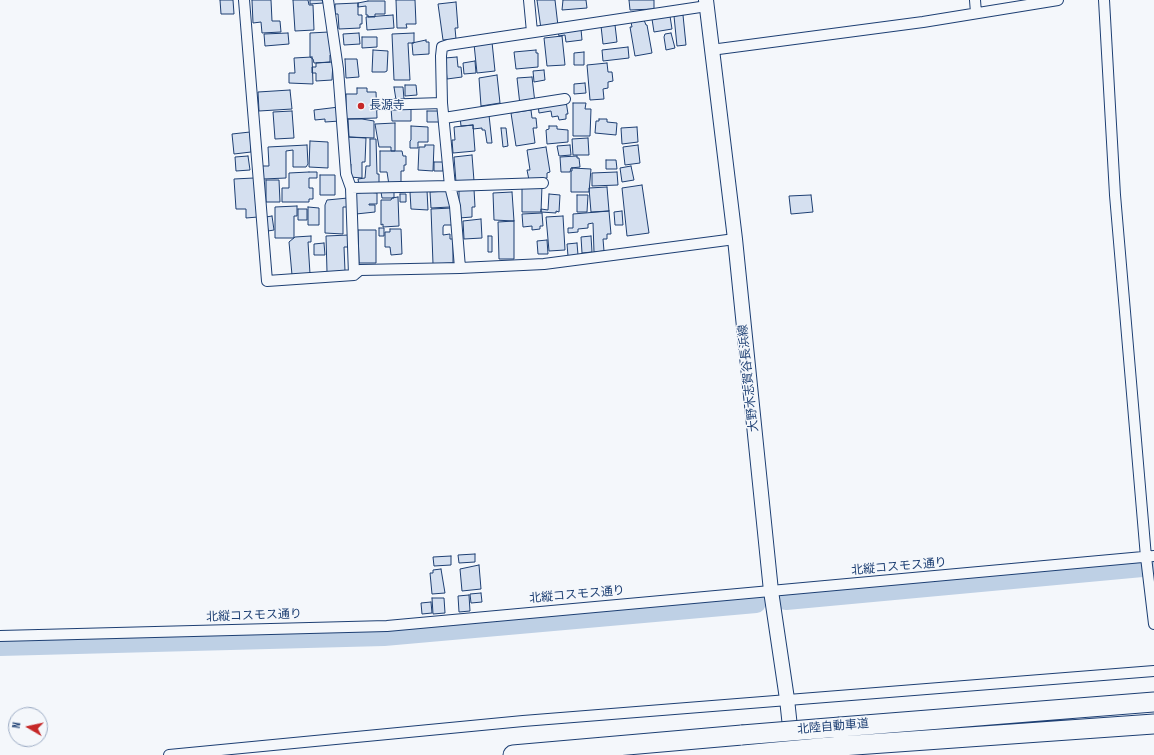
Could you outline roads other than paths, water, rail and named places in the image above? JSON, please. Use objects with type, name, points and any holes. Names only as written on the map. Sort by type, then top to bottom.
[{"type":"highway","name":"北陸自動車道","points":[[513,755],[840,726],[1154,702]]},
{"type":"highway","name":"北陸自動車道","points":[[742,755],[841,746],[1154,724]]},
{"type":"main road","name":"大野木志賀谷長浜線","points":[[706,3],[735,239],[771,591],[787,699],[793,755]]},
{"type":"street","points":[[244,0],[267,281],[354,275],[360,270],[460,268],[544,264],[735,239]]},
{"type":"street","points":[[328,0],[338,68],[346,174],[351,188],[354,275]]},
{"type":"street","points":[[529,0],[532,32]]},
{"type":"street","points":[[975,0],[976,13]]},
{"type":"street","points":[[711,50],[793,40],[1058,0]]},
{"type":"street","points":[[1104,0],[1115,195],[1154,624]]},
{"type":"street","points":[[460,268],[455,206],[450,186],[442,103],[442,47],[706,3]]},
{"type":"street","points":[[444,118],[565,99]]},
{"type":"street","points":[[378,105],[442,103]]},
{"type":"street","points":[[351,188],[544,183]]},
{"type":"street","name":"北縦コスモス通り","points":[[0,636],[387,626],[771,591],[1149,561]]},
{"type":"street","points":[[169,755],[523,720],[1154,671]]},
{"type":"waterway","points":[[786,600],[1154,566]]},
{"type":"waterway","points":[[0,646],[384,636],[756,603]]},
{"type":"place","name":"長源寺","points":[[361,106]]}]
